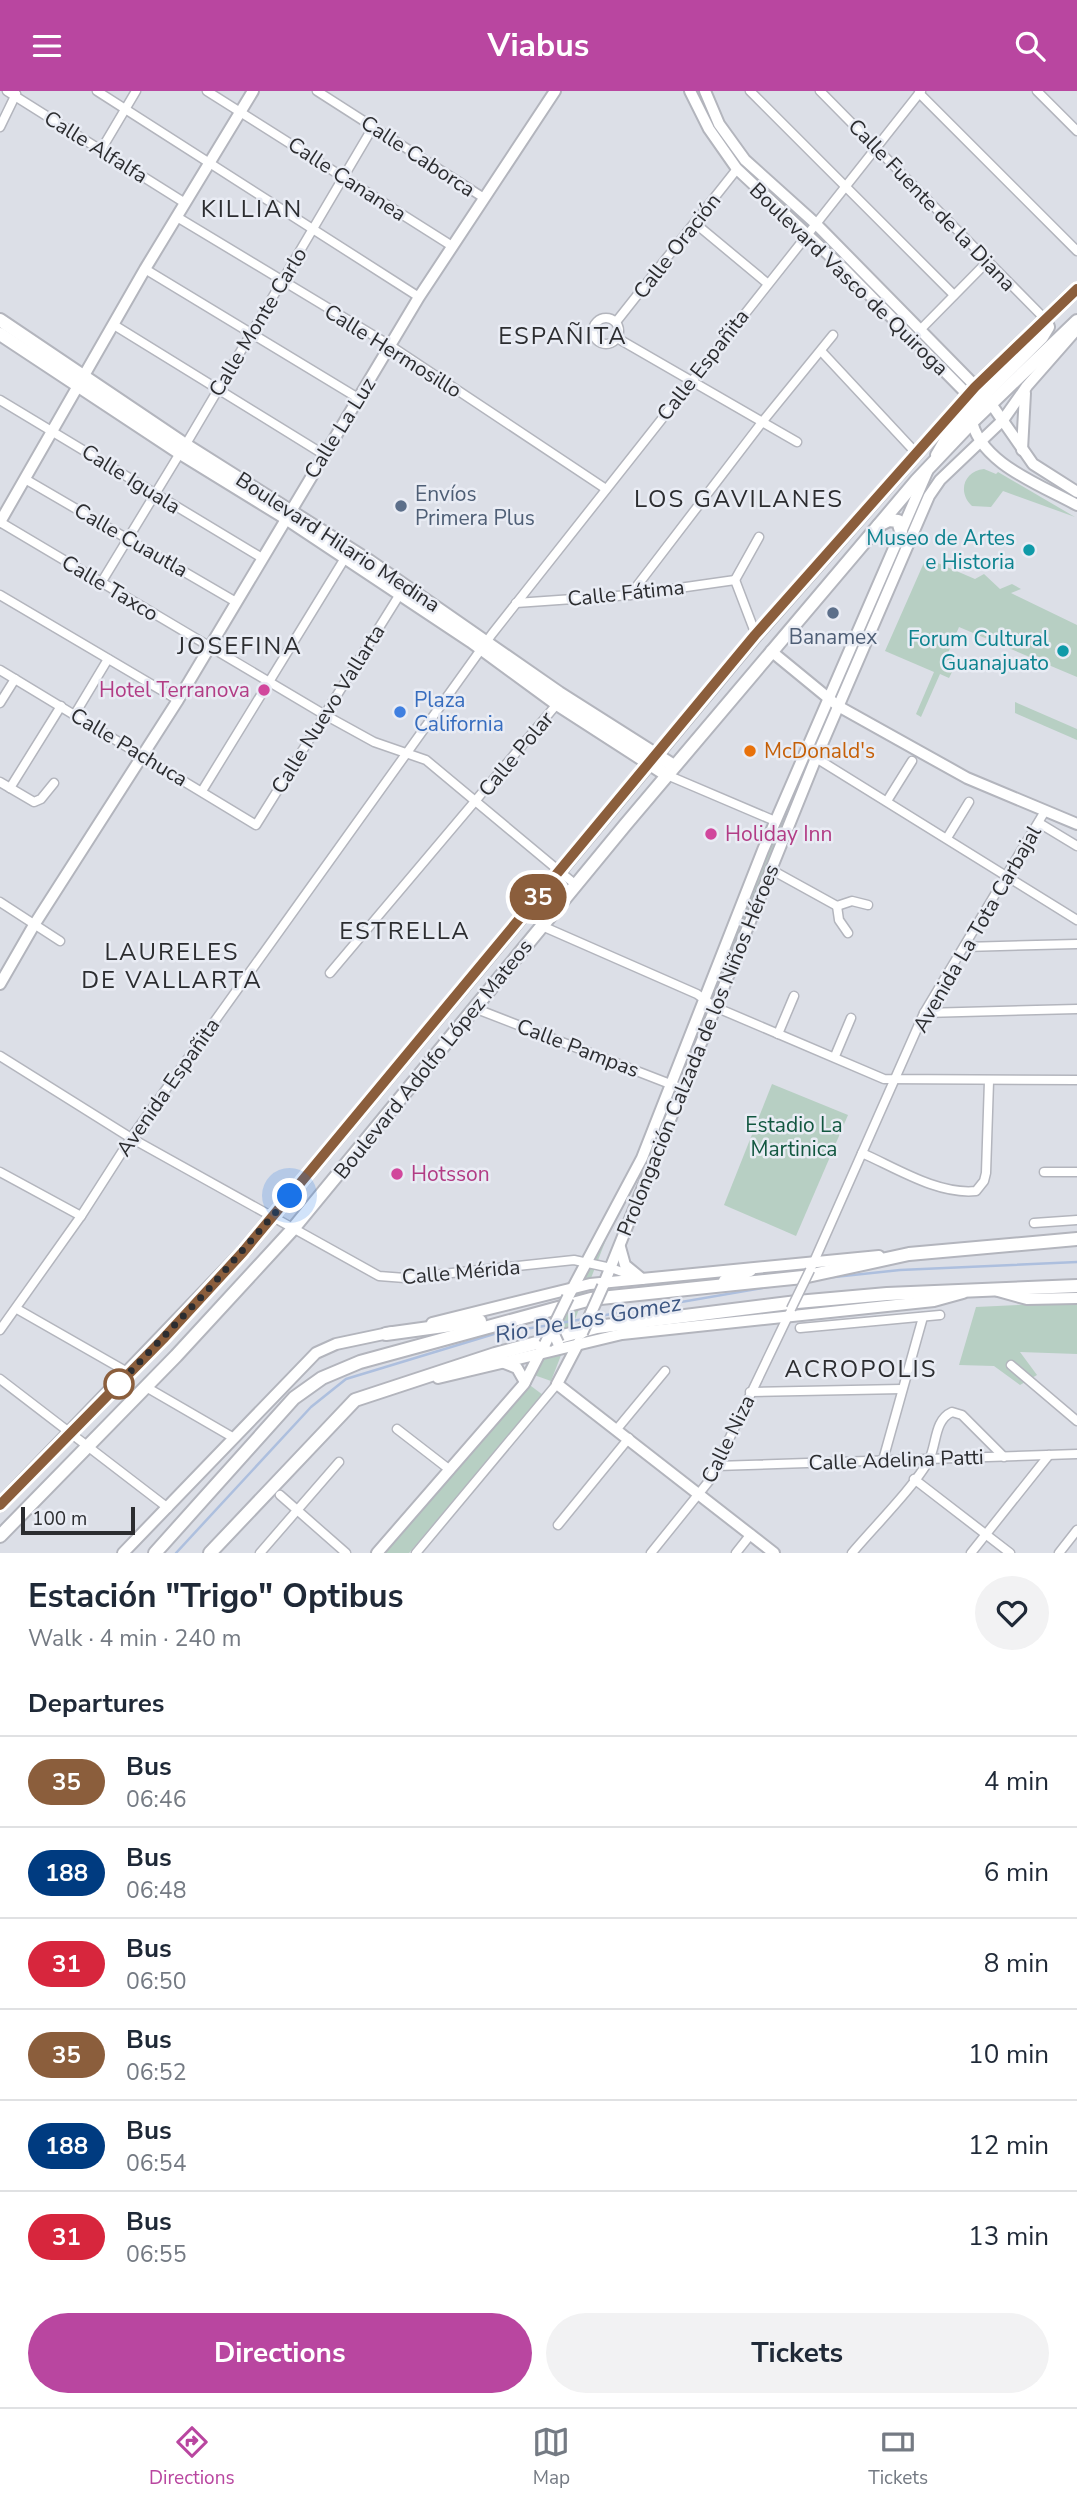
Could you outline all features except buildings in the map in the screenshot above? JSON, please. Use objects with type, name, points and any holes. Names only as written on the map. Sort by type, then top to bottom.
[{"type":"main road","name":"Boulevard Adolfo López Mateos","points":[[0,1536],[146,1387],[292,1230],[576,885],[673,773],[771,651],[930,465],[972,422],[978,398],[1045,319],[1077,289]]},
{"type":"main road","points":[[1058,341],[1077,311]]},
{"type":"main road","name":"Boulevard Hilario Medina","points":[[0,320],[82,381],[183,449],[288,514],[559,693],[673,773]]},
{"type":"main road","name":"Boulevard Adolfo López Mateos","points":[[0,1505],[129,1373],[272,1219],[755,635],[917,454],[978,398],[1058,341],[1077,321]]},
{"type":"main road","name":"Boulevard Hilario Medina","points":[[0,334],[82,381]]},
{"type":"main road","points":[[954,425],[978,398]]},
{"type":"main road","name":"Boulevard Hilario Medina","points":[[288,514],[345,558],[484,645],[557,704],[652,759]]},
{"type":"main road","points":[[878,525],[889,520],[898,520],[901,531]]},
{"type":"main road","points":[[328,1151],[345,1166]]},
{"type":"main road","points":[[591,1299],[803,1277],[909,1254],[1077,1239]]},
{"type":"main road","points":[[155,1553],[278,1415],[307,1387],[360,1362],[542,1311],[614,1293],[725,1281],[750,1270]]},
{"type":"main road","points":[[210,1553],[347,1406],[367,1394],[530,1343],[597,1327],[797,1302],[887,1294],[1077,1286]]},
{"type":"main road","points":[[386,1334],[424,1331],[542,1311]]},
{"type":"street","points":[[97,91],[419,297]]},
{"type":"street","points":[[101,151],[136,91]]},
{"type":"street","name":"Calle Cananea","points":[[208,91],[452,246]]},
{"type":"street","points":[[0,522],[145,269],[253,91]]},
{"type":"street","name":"Calle Caborca","points":[[317,91],[484,198]]},
{"type":"street","name":"Calle La Luz","points":[[0,985],[34,925],[178,700],[419,297],[555,91]]},
{"type":"street","name":"Boulevard Vasco de Quiroga","points":[[690,91],[725,144],[815,223],[892,310],[1003,420],[1033,464],[1077,492]]},
{"type":"street","name":"Boulevard Vasco de Quiroga","points":[[705,91],[737,170],[774,207],[807,233],[892,310],[920,330],[978,398]]},
{"type":"street","points":[[750,91],[954,295]]},
{"type":"street","name":"Calle Fuente de la Diana","points":[[820,91],[1045,319]]},
{"type":"street","points":[[1037,91],[1077,131]]},
{"type":"street","points":[[920,92],[1077,251]]},
{"type":"street","name":"Calle Españita","points":[[484,645],[920,92]]},
{"type":"street","points":[[0,127],[13,93]]},
{"type":"street","name":"Calle Alfalfa","points":[[13,93],[185,203]]},
{"type":"street","name":"Calle Monte Carlo","points":[[101,583],[373,127]]},
{"type":"street","name":"Calle Oración","points":[[616,322],[696,225],[737,170]]},
{"type":"street","name":"Calle Hermosillo","points":[[177,217],[391,346],[606,489]]},
{"type":"street","points":[[696,225],[767,283]]},
{"type":"street","points":[[920,330],[987,262]]},
{"type":"street","points":[[145,269],[358,398]]},
{"type":"street","points":[[603,318],[616,322],[617,338],[611,343],[603,344],[596,339],[593,332],[596,323],[603,318]]},
{"type":"street","points":[[114,325],[323,454]]},
{"type":"street","name":"Prolongación Calzada de los Niños Héroes","points":[[377,1553],[526,1382],[586,1262],[617,1210],[715,1007],[816,758],[929,496],[940,480],[1003,420],[1027,386],[1077,329]]},
{"type":"street","points":[[630,594],[763,421],[834,335]]},
{"type":"street","points":[[617,338],[797,442]]},
{"type":"street","points":[[821,351],[917,454]]},
{"type":"street","points":[[1022,450],[1021,416],[1027,386]]},
{"type":"street","points":[[978,398],[972,422],[981,442],[992,455],[1077,505]]},
{"type":"street","name":"Calle Iguala","points":[[0,400],[262,558]]},
{"type":"street","name":"Prolongación Calzada de los Niños Héroes","points":[[557,1384],[620,1247],[677,1087],[705,998],[775,821],[930,465],[954,425]]},
{"type":"street","name":"Calle Cuautla","points":[[26,478],[236,602]]},
{"type":"street","name":"Calle Taxco","points":[[0,522],[324,715],[374,742],[426,760],[475,804],[576,885]]},
{"type":"street","points":[[755,635],[735,580],[759,537]]},
{"type":"street","points":[[202,792],[345,558]]},
{"type":"street","name":"Calle Fátima","points":[[516,603],[630,594],[735,580]]},
{"type":"street","name":"Calle Nuevo Vallarta","points":[[256,825],[400,594]]},
{"type":"street","points":[[0,595],[178,700]]},
{"type":"street","name":"Avenida Españita","points":[[0,1330],[81,1216],[131,1138],[484,645]]},
{"type":"street","points":[[771,651],[827,700],[967,778],[1077,824]]},
{"type":"street","points":[[75,714],[107,659]]},
{"type":"street","name":"Calle Pachuca","points":[[0,670],[256,825]]},
{"type":"street","points":[[0,703],[15,679]]},
{"type":"street","name":"Calle Polar","points":[[330,973],[557,704]]},
{"type":"street","points":[[10,788],[61,706]]},
{"type":"street","points":[[816,758],[1077,920]]},
{"type":"street","points":[[887,801],[912,761]]},
{"type":"street","points":[[673,773],[720,799],[775,821]]},
{"type":"street","points":[[0,782],[34,802],[41,799],[54,783]]},
{"type":"street","points":[[947,838],[969,802]]},
{"type":"street","name":"Avenida La Tota Carbajal","points":[[790,1311],[924,1013],[1045,811]]},
{"type":"street","points":[[1039,823],[1077,846]]},
{"type":"street","points":[[770,869],[837,907]]},
{"type":"street","points":[[837,907],[852,901],[868,905]]},
{"type":"street","points":[[0,902],[60,941]]},
{"type":"street","points":[[837,907],[839,920],[848,933]]},
{"type":"street","points":[[542,926],[705,998],[715,1007],[884,1079],[1077,1080]]},
{"type":"street","points":[[964,947],[1077,944]]},
{"type":"street","points":[[778,1034],[794,996]]},
{"type":"street","name":"Calle Pampas","points":[[474,1008],[677,1087]]},
{"type":"street","points":[[924,1013],[1077,1009]]},
{"type":"street","points":[[835,1056],[851,1018]]},
{"type":"street","name":"Calle Mérida","points":[[0,1056],[131,1138],[367,1271],[392,1279],[565,1261],[586,1262],[642,1279]]},
{"type":"street","points":[[862,1153],[933,1184],[966,1192],[976,1191],[984,1181],[986,1173],[989,1081]]},
{"type":"street","points":[[0,1172],[81,1216]]},
{"type":"street","points":[[1044,1172],[1077,1172]]},
{"type":"street","points":[[1034,1223],[1077,1220]]},
{"type":"street","points":[[620,1247],[625,1265],[642,1279]]},
{"type":"street","points":[[123,1553],[316,1353],[336,1343],[604,1284],[812,1266],[909,1254]]},
{"type":"street","points":[[998,1291],[1027,1299],[1077,1298]]},
{"type":"street","points":[[421,1379],[502,1362],[580,1338],[790,1311],[934,1301],[966,1292]]},
{"type":"street","points":[[17,1309],[129,1373]]},
{"type":"street","name":"Calle Niza","points":[[651,1553],[701,1494],[790,1311]]},
{"type":"street","points":[[800,1328],[940,1315]]},
{"type":"street","points":[[883,1459],[923,1317]]},
{"type":"street","points":[[552,1330],[559,1345]]},
{"type":"street","points":[[502,1362],[517,1368],[526,1382]]},
{"type":"street","points":[[1011,1365],[1077,1421]]},
{"type":"street","points":[[617,1429],[665,1371]]},
{"type":"street","points":[[0,1379],[168,1508]]},
{"type":"street","points":[[416,1553],[557,1384],[774,1553]]},
{"type":"street","points":[[146,1387],[234,1438]]},
{"type":"street","points":[[750,1392],[902,1388]]},
{"type":"street","points":[[852,1553],[929,1459],[939,1427],[952,1412],[962,1415],[1004,1457]]},
{"type":"street","points":[[397,1429],[450,1470]]},
{"type":"street","points":[[558,1525],[629,1438]]},
{"type":"street","name":"Calle Adelina Patti","points":[[716,1466],[1077,1454]]},
{"type":"street","points":[[971,1553],[1049,1455]]},
{"type":"street","points":[[260,1553],[339,1462]]},
{"type":"street","points":[[914,1479],[1010,1553]]},
{"type":"street","points":[[281,1495],[346,1553]]},
{"type":"street","points":[[1059,1553],[1077,1530]]},
{"type":"street","points":[[736,1553],[751,1534]]},
{"type":"green space","points":[[984,469],[996,474],[998,472],[1075,517],[1003,491],[991,507],[972,506],[965,495],[965,483],[972,474]]},
{"type":"green space","points":[[897,552],[626,1221],[623,1220],[655,1140],[607,1237],[551,1381],[534,1375],[633,1167],[742,902]]},
{"type":"green space","points":[[926,558],[975,579],[984,574],[1000,589],[1012,584],[1021,589],[1011,593],[1077,625],[1077,677],[959,627],[948,653],[966,662],[963,669],[955,666],[949,678],[940,674],[921,717],[916,714],[934,672],[885,651]]},
{"type":"green space","points":[[1015,702],[1077,729],[1077,740],[1015,713]]},
{"type":"green space","name":"Estadio La Martinica","points":[[772,1084],[848,1115],[796,1236],[724,1205]]},
{"type":"green space","points":[[1077,1302],[1077,1354],[1020,1352],[1037,1375],[1020,1385],[994,1366],[959,1365],[976,1307]]},
{"type":"green space","points":[[527,1383],[543,1395],[409,1553],[381,1553]]},
{"type":"waterway","name":"Rio De Los Gomez","points":[[825,1278],[900,1270],[1077,1262]]},
{"type":"waterway","name":"Rio De Los Gomez","points":[[594,1317],[774,1286]]},
{"type":"waterway","name":"Rio De Los Gomez","points":[[560,1323],[584,1319]]},
{"type":"waterway","name":"Rio De Los Gomez","points":[[176,1553],[311,1407],[346,1379],[494,1334],[550,1325]]},
{"type":"bus line","name":"35","points":[[0,1505],[163,1339],[243,1252],[755,635],[975,387],[1077,289]]},
{"type":"place","name":"Envíos Primera Plus","points":[[401,506]]},
{"type":"place","name":"Museo de Artes e Historia","points":[[1029,550]]},
{"type":"place","name":"Banamex","points":[[833,613]]},
{"type":"place","name":"Forum Cultural Guanajuato","points":[[1063,651]]},
{"type":"place","name":"Hotel Terranova","points":[[264,690]]},
{"type":"place","name":"Plaza California","points":[[400,712]]},
{"type":"place","name":"McDonald's","points":[[750,751]]},
{"type":"place","name":"Holiday Inn","points":[[711,834]]},
{"type":"place","name":"Hotsson","points":[[397,1174]]},
{"type":"district","name":"KILLIAN","points":[[252,209]]},
{"type":"district","name":"ESPAÑITA","points":[[563,336]]},
{"type":"district","name":"LOS GAVILANES","points":[[739,499]]},
{"type":"district","name":"JOSEFINA","points":[[240,646]]},
{"type":"district","name":"ESTRELLA","points":[[405,931]]},
{"type":"district","name":"LAURELES DE VALLARTA","points":[[172,966]]},
{"type":"district","name":"ACROPOLIS","points":[[861,1369]]},
{"type":"route","points":[[119,1384],[112,1391],[243,1252],[290,1196]]}]
